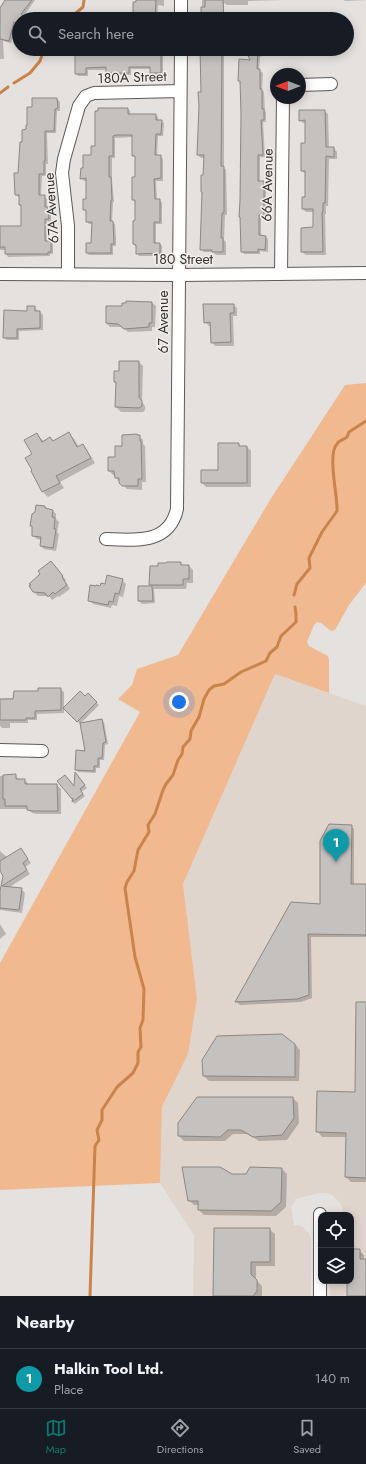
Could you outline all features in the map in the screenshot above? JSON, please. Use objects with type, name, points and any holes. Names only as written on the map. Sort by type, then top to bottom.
[{"type":"street","points":[[181,0],[181,12]]},
{"type":"street","name":"67 Avenue","points":[[106,539],[136,540],[156,536],[170,526],[175,517],[178,499],[178,275],[181,56]]},
{"type":"street","points":[[306,84],[331,84]]},
{"type":"street","name":"180A Street","points":[[86,96],[94,93],[180,91]]},
{"type":"street","name":"67A Avenue","points":[[68,274],[68,226],[62,172],[79,106],[86,96]]},
{"type":"street","name":"66A Avenue","points":[[281,273],[283,104]]},
{"type":"street","name":"180 Street","points":[[0,274],[178,275],[366,273]]},
{"type":"street","points":[[0,750],[42,750]]},
{"type":"street","points":[[320,1248],[320,1296]]},
{"type":"shaded area","points":[[366,383],[366,583],[349,605],[335,630],[331,631],[321,623],[317,622],[314,625],[307,642],[309,646],[328,656],[329,693],[275,674],[183,884],[197,999],[188,1054],[162,1107],[160,1183],[0,1190],[0,963],[140,712],[118,699],[132,685],[137,669],[178,655],[270,500],[345,385]]},
{"type":"shaded area","points":[[275,674],[366,706],[366,1296],[330,1296],[330,1284],[354,1284],[354,1212],[343,1212],[342,1206],[334,1196],[326,1193],[319,1193],[295,1199],[295,1202],[291,1206],[294,1225],[299,1225],[304,1228],[311,1238],[311,1296],[193,1296],[194,1235],[160,1183],[162,1107],[188,1054],[197,999],[183,884]]},
{"type":"building","points":[[5,0],[32,0],[23,12],[12,12],[12,30],[9,41],[0,39],[0,8]]},
{"type":"building","points":[[136,0],[156,0],[155,12],[133,12],[133,2],[136,2]]},
{"type":"building","points":[[205,0],[223,0],[224,12],[201,12],[201,7],[205,7]]},
{"type":"building","points":[[75,56],[161,56],[161,73],[150,73],[150,67],[129,67],[129,73],[106,73],[106,67],[86,68],[86,74],[75,74]]},
{"type":"building","points":[[200,56],[222,56],[221,166],[224,166],[224,213],[222,213],[221,238],[223,238],[223,252],[200,250],[202,192],[201,175],[203,175],[204,155],[197,155],[199,106],[198,92],[201,92]]},
{"type":"building","points":[[248,56],[258,56],[257,69],[260,69],[262,109],[264,109],[264,120],[261,120],[263,155],[258,155],[258,181],[264,181],[264,215],[259,215],[259,235],[266,236],[265,250],[258,249],[258,252],[241,252],[239,217],[241,113],[240,81],[238,81],[239,59],[250,60]]},
{"type":"building","points":[[32,98],[57,98],[58,108],[55,109],[54,131],[45,131],[44,174],[39,174],[39,195],[45,195],[45,207],[48,207],[49,219],[45,219],[45,241],[51,241],[51,252],[48,252],[48,254],[5,254],[5,247],[0,247],[0,226],[21,226],[21,205],[19,205],[19,195],[15,195],[14,173],[18,173],[22,130],[26,129],[27,107],[32,107]]},
{"type":"building","points":[[98,108],[128,108],[128,114],[156,114],[156,120],[162,120],[161,134],[156,134],[155,155],[161,155],[161,178],[154,179],[155,199],[160,199],[160,222],[154,222],[154,243],[160,243],[160,253],[136,254],[136,245],[133,244],[135,200],[132,200],[132,177],[135,177],[135,156],[132,156],[132,135],[116,135],[113,136],[113,156],[109,156],[109,177],[111,177],[112,200],[110,221],[113,221],[114,244],[111,244],[111,253],[86,253],[86,243],[91,243],[92,222],[86,222],[86,210],[83,210],[83,199],[86,199],[86,178],[80,179],[81,168],[83,168],[83,155],[91,155],[91,146],[95,146],[95,111],[98,111]]},
{"type":"building","points":[[299,110],[325,110],[326,147],[334,147],[334,157],[326,156],[325,203],[323,203],[322,212],[323,252],[301,252],[301,228],[313,227],[313,209],[302,209],[302,197],[305,197],[305,171],[301,171],[301,143],[305,143],[305,120],[299,121]]},
{"type":"building","points":[[126,301],[152,302],[152,323],[149,323],[149,327],[124,329],[118,324],[106,323],[106,306],[122,306],[122,303],[126,303]]},
{"type":"building","points":[[203,304],[234,304],[234,313],[230,313],[231,342],[211,343],[210,322],[204,323]]},
{"type":"building","points":[[27,306],[35,306],[35,311],[40,311],[40,328],[17,329],[17,338],[3,338],[4,310],[27,311]]},
{"type":"building","points":[[119,361],[139,361],[139,397],[142,401],[142,406],[139,408],[115,407],[116,382],[114,382],[114,371],[119,371]]},
{"type":"building","points":[[69,432],[77,447],[83,444],[91,458],[56,476],[60,483],[42,492],[25,458],[32,454],[24,440],[37,433],[42,442],[50,437],[53,441]]},
{"type":"building","points":[[122,435],[140,435],[141,441],[142,479],[138,479],[138,486],[122,486],[119,483],[119,478],[115,478],[114,471],[108,471],[108,457],[115,457],[115,446],[122,446]]},
{"type":"building","points":[[218,443],[239,443],[239,446],[247,446],[247,483],[201,483],[201,470],[218,470]]},
{"type":"building","points":[[36,505],[45,506],[45,508],[53,510],[52,517],[55,518],[54,529],[56,529],[53,548],[40,546],[41,537],[32,536],[32,526],[30,526],[32,514],[35,512]]},
{"type":"building","points":[[51,561],[63,576],[62,577],[67,585],[55,594],[53,592],[48,597],[45,593],[33,592],[29,586],[31,585],[29,584],[40,574],[38,571]]},
{"type":"building","points":[[181,562],[181,565],[189,565],[189,579],[183,579],[183,585],[149,585],[150,566],[158,566],[158,563]]},
{"type":"building","points":[[107,575],[123,579],[119,594],[115,593],[113,602],[109,601],[108,605],[88,601],[90,585],[100,586],[101,583],[105,584]]},
{"type":"building","points":[[138,586],[152,586],[153,601],[138,601]]},
{"type":"building","points":[[38,688],[61,688],[61,710],[35,711],[35,718],[26,718],[26,720],[0,720],[0,699],[13,699],[14,691],[38,691]]},
{"type":"building","points":[[80,691],[85,696],[88,693],[97,702],[77,722],[63,708]]},
{"type":"building","points":[[102,719],[106,742],[103,743],[102,758],[98,758],[98,766],[94,766],[94,771],[75,770],[76,750],[85,751],[80,723]]},
{"type":"building","points":[[75,772],[85,785],[80,789],[83,794],[72,802],[73,798],[72,799],[57,781],[65,775],[74,786]]},
{"type":"building","points":[[16,774],[16,779],[25,779],[25,784],[57,784],[58,811],[33,811],[27,810],[27,806],[5,806],[5,799],[3,799],[3,775]]},
{"type":"building","points":[[329,824],[352,825],[351,884],[366,884],[366,935],[308,934],[309,995],[297,999],[235,1002],[291,902],[320,904],[320,841]]},
{"type":"building","points":[[21,848],[28,859],[23,863],[27,870],[2,886],[22,888],[19,910],[0,908],[0,891],[3,876],[0,871],[0,861]]},
{"type":"building","points":[[356,1002],[366,1002],[366,1178],[345,1177],[346,1133],[316,1132],[317,1091],[355,1092]]},
{"type":"building","points":[[282,1034],[295,1044],[295,1077],[203,1076],[202,1060],[217,1036]]},
{"type":"building","points":[[197,1097],[293,1097],[294,1118],[282,1135],[253,1137],[241,1130],[228,1130],[220,1137],[178,1136],[178,1123]]},
{"type":"building","points":[[182,1167],[220,1167],[232,1174],[246,1174],[250,1167],[282,1168],[281,1202],[271,1211],[198,1210],[198,1201],[188,1201]]},
{"type":"building","points":[[214,1228],[270,1228],[270,1262],[251,1262],[251,1274],[257,1280],[257,1291],[253,1296],[213,1296]]},
{"type":"building","points":[[354,1249],[360,1249],[360,1259],[366,1259],[366,1296],[347,1296],[347,1284],[354,1284]]},
{"type":"waterway","points":[[77,12],[83,7],[84,0]]},
{"type":"waterway","points":[[14,83],[30,73],[40,61],[42,56]]},
{"type":"waterway","points":[[0,93],[8,87]]},
{"type":"waterway","points":[[294,595],[297,584],[310,568],[309,558],[322,532],[337,511],[333,466],[334,449],[340,441],[347,437],[349,432],[366,421]]},
{"type":"waterway","points":[[90,1296],[95,1146],[99,1140],[97,1130],[102,1120],[102,1110],[117,1087],[133,1073],[138,1063],[138,1052],[141,1047],[140,1028],[143,1020],[144,989],[135,957],[125,888],[134,871],[138,850],[149,832],[148,825],[155,814],[163,790],[173,775],[178,760],[182,754],[183,747],[190,739],[191,731],[199,717],[204,699],[209,690],[214,686],[224,684],[241,672],[266,661],[270,653],[277,647],[281,636],[296,622],[295,607]]},
{"type":"place","name":"Halkin Tool Ltd.","points":[[336,862]]}]
